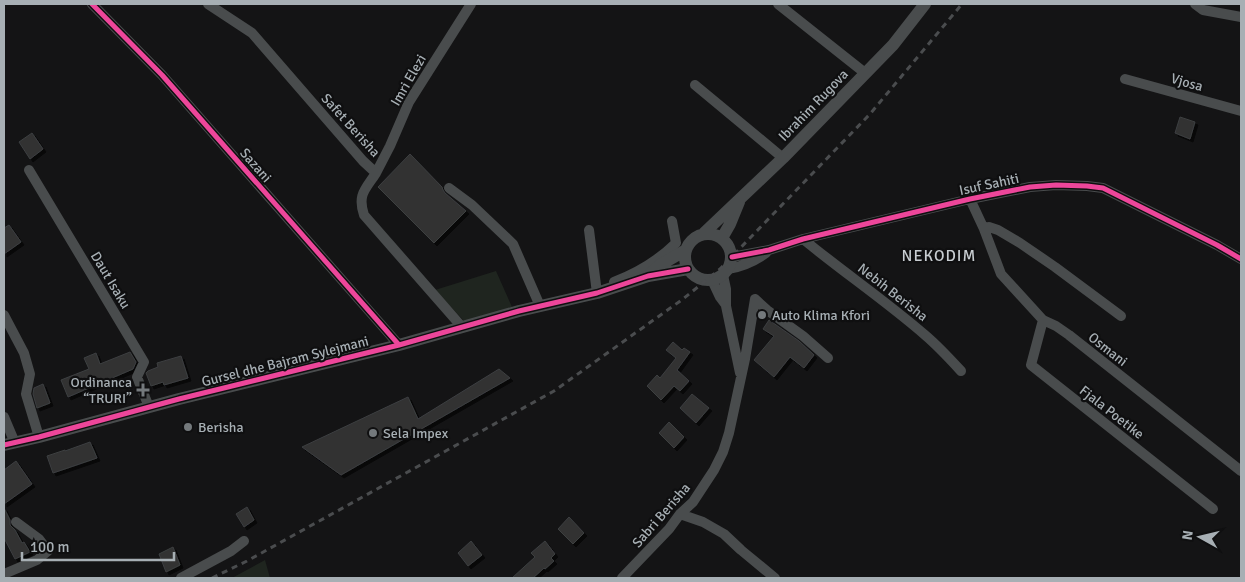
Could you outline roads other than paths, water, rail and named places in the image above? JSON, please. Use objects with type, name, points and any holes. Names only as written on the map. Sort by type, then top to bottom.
[{"type":"street","name":"Sazani","points":[[92,4],[162,75],[399,345]]},
{"type":"street","name":"Safet Berisha","points":[[208,4],[252,33],[363,161],[376,173],[361,196],[361,206],[364,214],[462,327]]},
{"type":"street","name":"Imri Elezi","points":[[376,173],[409,102],[471,4]]},
{"type":"street","name":"Ibrahim Rugova","points":[[778,4],[865,73]]},
{"type":"street","name":"Ibrahim Rugova","points":[[704,233],[783,158],[893,45],[925,4]]},
{"type":"street","points":[[1195,4],[1203,10],[1241,17]]},
{"type":"street","name":"Vjosa","points":[[1125,79],[1241,111]]},
{"type":"street","name":"Ibrahim Rugova","points":[[696,86],[783,158]]},
{"type":"street","name":"Daut Isaku","points":[[30,170],[144,362],[137,377],[149,407]]},
{"type":"street","name":"Isuf Sahiti","points":[[723,270],[758,259],[768,250],[804,239],[970,200],[1030,187],[1056,184],[1102,188],[1217,245],[1241,259]]},
{"type":"street","points":[[449,188],[472,205],[513,244],[540,306]]},
{"type":"street","name":"Ibrahim Rugova","points":[[722,238],[740,200]]},
{"type":"street","name":"Osmani","points":[[970,200],[984,228],[1001,274],[1043,320],[1069,335],[1241,471]]},
{"type":"street","points":[[589,230],[597,290],[642,269],[668,250],[681,246],[688,244],[704,233],[717,235],[727,243],[730,250],[723,270],[705,280],[692,274],[688,269],[685,256],[681,246],[672,221]]},
{"type":"street","points":[[984,228],[989,227],[998,230],[1020,243],[1121,316]]},
{"type":"street","name":"Nebih Berisha","points":[[804,239],[828,260],[927,336],[961,371]]},
{"type":"street","name":"Gursel dhe Bajram Sylejmani","points":[[648,276],[681,246]]},
{"type":"street","name":"Gursel dhe Bajram Sylejmani","points":[[4,417],[9,444],[399,345],[648,276],[688,269]]},
{"type":"street","name":"Sabri Berisha","points":[[723,270],[720,297],[726,306],[741,379]]},
{"type":"street","name":"Sabri Berisha","points":[[622,578],[693,502],[714,470],[723,452],[741,379],[755,299],[828,358]]},
{"type":"street","points":[[4,315],[24,353],[30,374],[26,394],[39,437]]},
{"type":"street","name":"Fjala Poetike","points":[[1043,320],[1031,365],[1213,509]]},
{"type":"street","points":[[680,514],[703,522],[724,534],[775,578]]},
{"type":"street","points":[[4,574],[37,560],[48,551],[39,539],[16,522]]},
{"type":"street","points":[[182,578],[231,551],[244,541]]},
{"type":"railway","points":[[212,578],[247,561],[554,391],[683,299],[720,269],[870,114],[962,4]]},
{"type":"place","name":"Auto Klima Kfori","points":[[762,315]]},
{"type":"place","name":"Ordinanca “TRURI”","points":[[143,390]]},
{"type":"place","name":"Berisha","points":[[188,427]]},
{"type":"place","name":"Sela Impex","points":[[373,433]]},
{"type":"district","name":"NEKODIM","points":[[939,255]]}]
